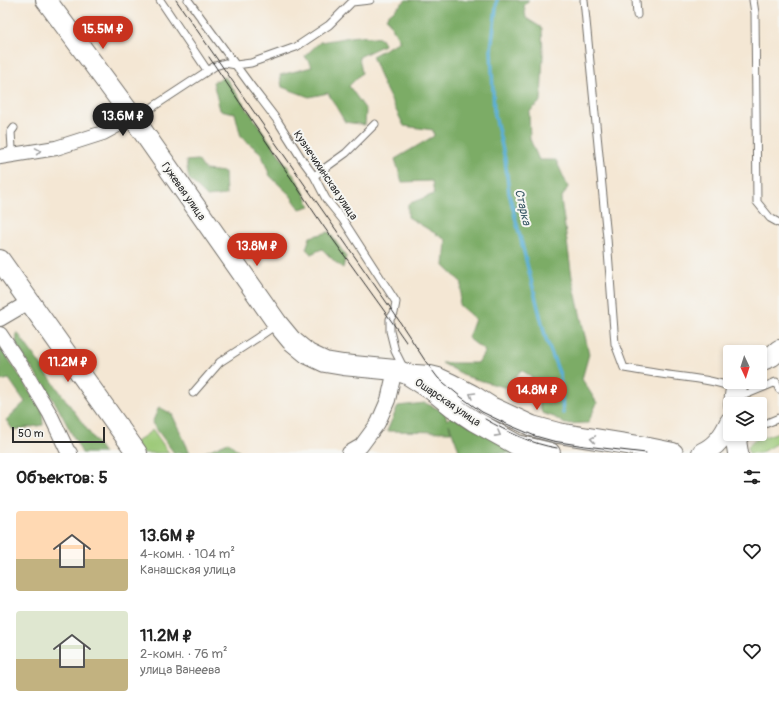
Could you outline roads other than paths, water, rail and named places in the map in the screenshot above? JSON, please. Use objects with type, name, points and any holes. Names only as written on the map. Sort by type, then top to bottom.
[{"type":"street","name":"Гужевая улица","points":[[46,0],[134,119],[277,323],[291,340],[308,354],[324,362],[343,366],[401,372]]},
{"type":"street","points":[[4,156],[56,148],[103,133],[134,119]]},
{"type":"street","points":[[0,260],[134,449]]},
{"type":"street","points":[[0,319],[29,302]]},
{"type":"street","points":[[0,334],[50,414],[68,453]]},
{"type":"street","points":[[767,358],[779,350]]},
{"type":"street","points":[[349,453],[361,446],[378,424],[401,372]]},
{"type":"street","name":"Ошарская улица","points":[[401,372],[432,390],[453,407],[474,421],[517,445],[550,453]]},
{"type":"street","name":"Ошарская улица","points":[[401,372],[438,378],[472,395],[491,408],[532,426],[558,434],[639,446],[673,453]]},
{"type":"street","points":[[702,453],[720,440],[723,435]]},
{"type":"lane","points":[[160,0],[207,70]]},
{"type":"lane","name":"Кузнечихинская улица","points":[[188,0],[278,120],[314,176],[326,199],[343,220],[396,302],[394,313],[390,319],[390,331],[401,372]]},
{"type":"lane","points":[[134,119],[214,66],[225,63],[236,65],[251,63],[296,47],[329,26],[352,2],[370,0]]},
{"type":"lane","points":[[584,0],[607,238],[615,344],[624,368],[706,380],[747,394],[776,382],[779,389]]},
{"type":"lane","points":[[636,0],[637,15]]},
{"type":"lane","points":[[753,0],[755,13],[757,202],[770,218],[779,223]]},
{"type":"lane","points":[[314,176],[346,153],[375,124]]},
{"type":"lane","points":[[4,156],[12,148],[11,132],[14,128]]},
{"type":"lane","points":[[193,393],[220,362],[277,323]]},
{"type":"lane","points":[[767,423],[779,418]]},
{"type":"waterway","name":"Старка","points":[[497,0],[491,50],[494,111],[505,159],[509,193],[546,339],[560,375],[563,413]]},
{"type":"tram line","points":[[176,0],[438,378],[482,412],[535,436],[553,441],[585,446],[646,453]]},
{"type":"tram line","points":[[209,57],[324,227],[406,342]]},
{"type":"tram line","points":[[485,419],[511,433],[538,444],[557,448]]}]
